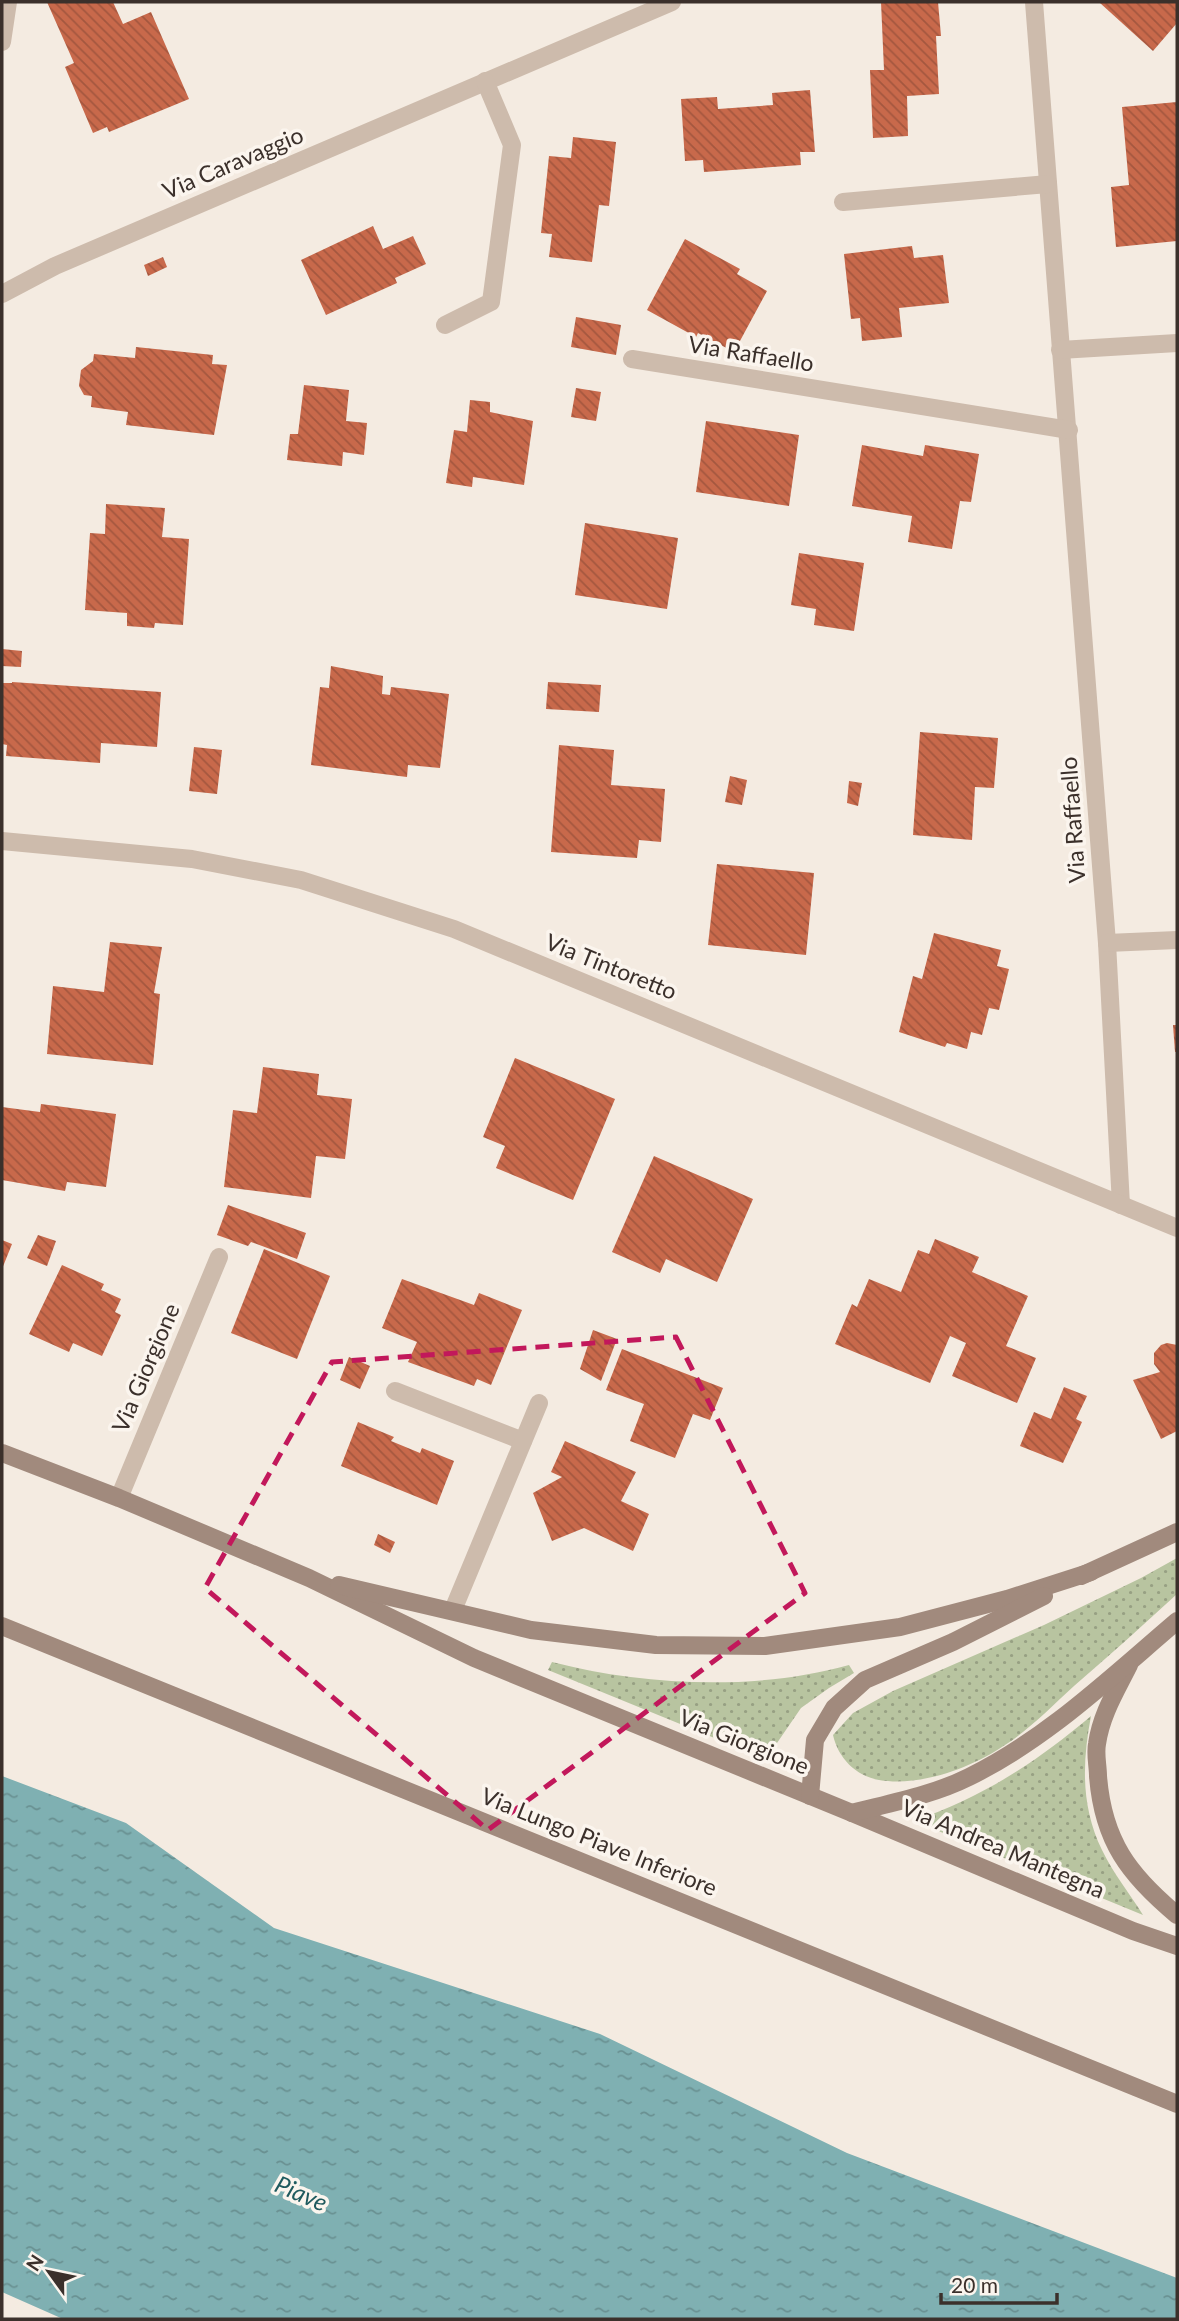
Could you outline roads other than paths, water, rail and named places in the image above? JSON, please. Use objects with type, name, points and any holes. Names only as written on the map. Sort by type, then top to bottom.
[{"type":"main road","name":"Via Giorgione","points":[[2,1453],[309,1578],[474,1658],[810,1796],[815,1740],[834,1708],[865,1680],[953,1642],[1177,1532]]},
{"type":"main road","name":"Via Giorgione","points":[[309,1578],[531,1630],[656,1645],[765,1646],[900,1627],[1007,1599],[1091,1572]]},
{"type":"main road","points":[[852,1812],[918,1796],[968,1778],[1040,1736],[1177,1620]]},
{"type":"main road","name":"Via Lungo Piave Inferiore","points":[[2,1626],[1177,2104]]},
{"type":"main road","points":[[1132,1659],[1104,1714],[1096,1747],[1100,1792],[1107,1823],[1119,1852],[1146,1889],[1177,1915]]},
{"type":"main road","name":"Via Andrea Mantegna","points":[[810,1796],[1133,1931],[1177,1946]]},
{"type":"street","points":[[2,42],[8,2]]},
{"type":"street","name":"Via Caravaggio","points":[[2,294],[55,267],[672,2]]},
{"type":"street","name":"Via Raffaello","points":[[1034,2],[1107,943],[1121,1205]]},
{"type":"street","points":[[444,325],[491,302],[512,145],[485,81]]},
{"type":"street","points":[[843,202],[1048,184]]},
{"type":"street","points":[[1060,350],[1177,343]]},
{"type":"street","name":"Via Raffaello","points":[[632,359],[1069,430]]},
{"type":"street","name":"Via Tintoretto","points":[[2,841],[192,859],[301,880],[454,929],[1177,1228]]},
{"type":"street","points":[[1107,943],[1177,940]]},
{"type":"street","name":"Via Giorgione","points":[[118,1498],[219,1257]]},
{"type":"street","points":[[395,1391],[523,1441]]},
{"type":"street","points":[[453,1610],[539,1403]]},
{"type":"water","name":"Piave","points":[[2,1776],[126,1823],[274,1928],[600,2034],[847,2153],[1177,2278],[1177,2319],[63,2319],[2,2292]]}]
